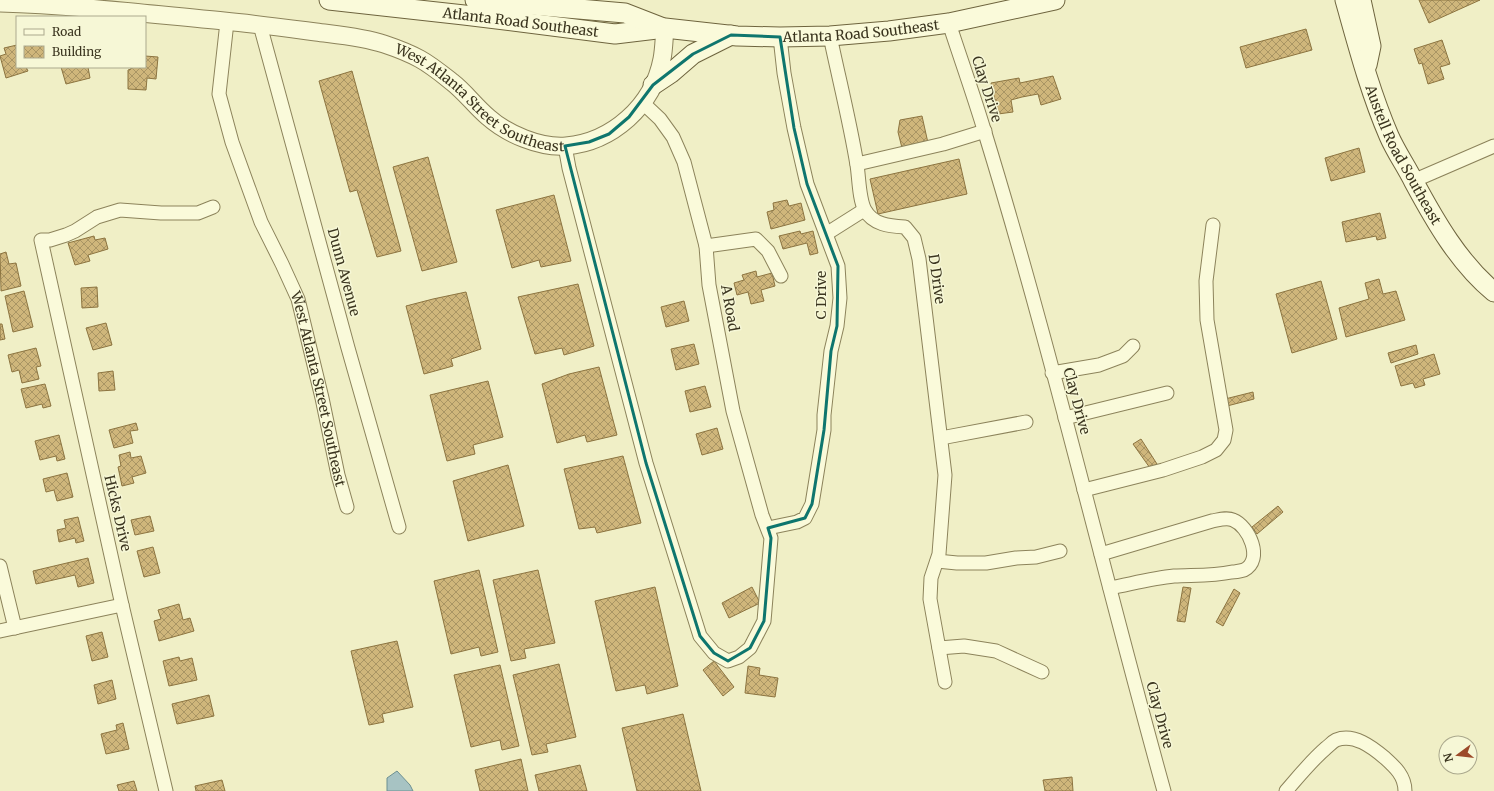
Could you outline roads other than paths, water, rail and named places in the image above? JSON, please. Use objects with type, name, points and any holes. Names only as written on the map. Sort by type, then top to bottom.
[{"type":"main road","name":"Atlanta Road Southeast","points":[[329,0],[615,34],[664,28],[731,35],[780,38],[830,36],[889,31],[949,23],[1055,0]]},
{"type":"main road","name":"Atlanta Road Southeast","points":[[475,0],[625,13],[664,28]]},
{"type":"main road","name":"Austell Road Southeast","points":[[1345,0],[1373,94],[1390,137],[1428,209],[1444,234],[1460,256],[1494,292]]},
{"type":"main road","points":[[1361,0],[1371,46],[1366,72]]},
{"type":"main road","points":[[653,86],[693,54],[731,35]]},
{"type":"street","name":"West Atlanta Street Southeast","points":[[0,3],[44,4],[260,24],[346,36],[384,44],[421,59],[453,83],[488,118],[506,130],[546,146],[565,146],[589,142],[609,134],[630,117],[642,103],[653,86],[662,60],[664,28]]},
{"type":"street","name":"West Atlanta Street Southeast","points":[[227,22],[219,94],[232,142],[261,222],[298,299],[322,398],[338,475],[347,507]]},
{"type":"street","name":"Clay Drive","points":[[949,23],[985,131],[1010,218],[1065,418],[1138,699],[1164,791]]},
{"type":"street","name":"Dunn Avenue","points":[[260,24],[348,348],[399,527]]},
{"type":"street","points":[[826,234],[864,210],[860,192],[857,164],[830,36]]},
{"type":"street","name":"C Drive","points":[[768,528],[797,522],[805,518],[812,504],[824,430],[824,415],[831,351],[837,326],[840,298],[838,266],[807,184],[794,128],[784,73],[780,38]]},
{"type":"street","name":"A Road","points":[[565,146],[569,168],[646,462],[700,636],[714,653],[728,661],[739,657],[750,648],[764,622],[771,538],[762,515],[733,411],[709,285],[706,246],[684,162],[673,137],[660,119],[642,103]]},
{"type":"street","points":[[857,164],[943,144],[985,131]]},
{"type":"street","points":[[1413,181],[1494,146]]},
{"type":"street","name":"Hicks Drive","points":[[166,791],[122,605],[41,240],[50,240],[66,235],[97,217],[120,210],[161,213],[198,213],[213,207]]},
{"type":"street","name":"D Drive","points":[[864,210],[874,220],[884,225],[905,227],[914,238],[920,266],[945,475],[940,554],[931,578],[930,598],[945,682]]},
{"type":"street","points":[[1084,490],[1163,470],[1202,457],[1216,450],[1224,440],[1226,430],[1207,312],[1206,281],[1213,225]]},
{"type":"street","points":[[706,246],[756,239],[768,251],[781,276]]},
{"type":"street","points":[[1052,373],[1099,365],[1123,356],[1133,346]]},
{"type":"street","points":[[1065,418],[1167,393]]},
{"type":"street","points":[[941,438],[1026,422]]},
{"type":"street","points":[[1101,554],[1212,521],[1224,519],[1233,520],[1245,528],[1252,543],[1253,554],[1251,563],[1244,570],[1220,575],[1173,576],[1110,588]]},
{"type":"street","points":[[937,561],[986,563],[1016,558],[1036,557],[1060,551]]},
{"type":"street","points":[[0,566],[15,628]]},
{"type":"street","points":[[0,631],[122,605]]},
{"type":"street","points":[[939,648],[964,646],[996,651],[1042,672]]},
{"type":"street","points":[[1286,791],[1312,761],[1335,740],[1350,738],[1364,743],[1380,753],[1398,770],[1405,791]]},
{"type":"water","points":[[397,771],[410,785],[413,791],[387,791],[387,778]]}]
